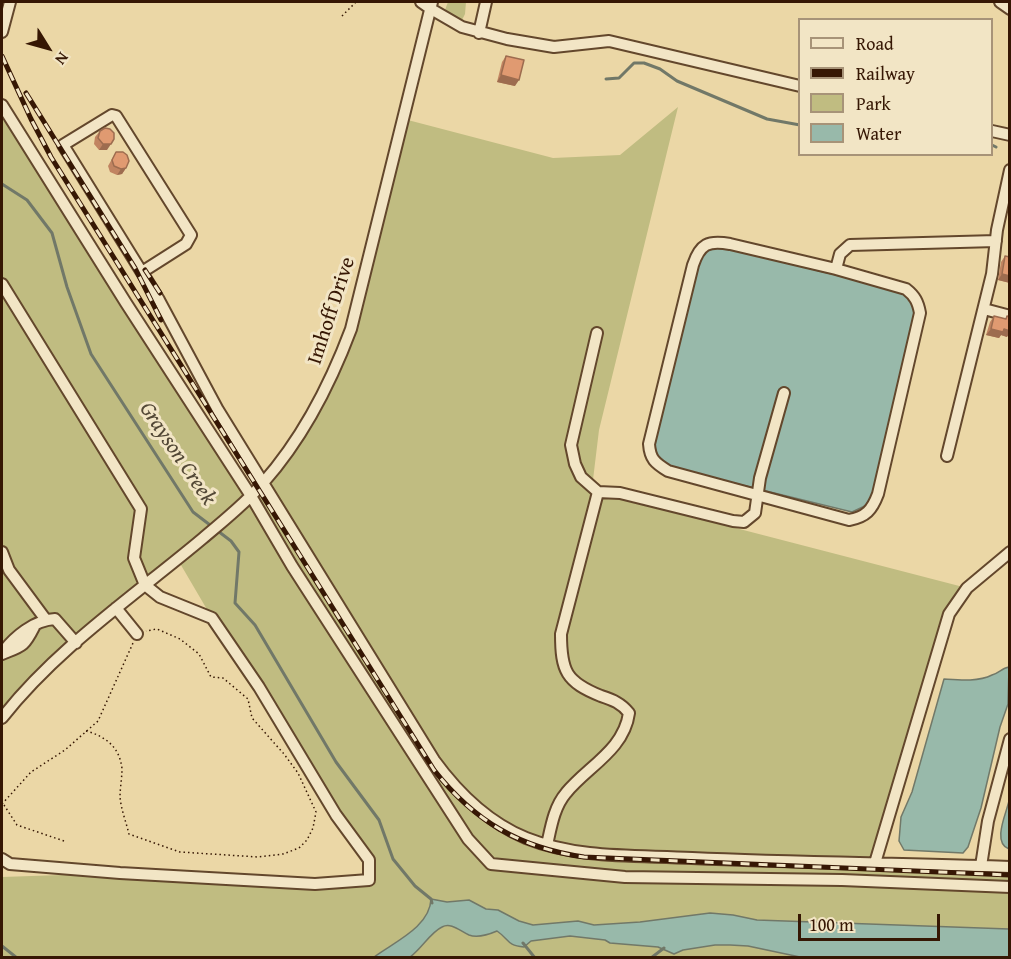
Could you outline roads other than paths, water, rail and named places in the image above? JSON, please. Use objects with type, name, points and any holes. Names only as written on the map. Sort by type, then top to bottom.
[{"type":"street","points":[[2,32],[10,2]]},
{"type":"street","points":[[421,2],[431,5],[451,22],[479,33],[524,43],[555,47],[609,40],[798,86]]},
{"type":"street","points":[[479,33],[486,2]]},
{"type":"street","points":[[1000,2],[1010,9]]},
{"type":"street","name":"Imhoff Drive","points":[[2,718],[50,666],[249,498],[289,450],[323,395],[351,329],[431,5]]},
{"type":"street","points":[[2,105],[292,567],[468,839],[491,864],[625,877],[842,880],[1010,887]]},
{"type":"street","points":[[142,272],[186,244],[191,235],[116,116],[112,115],[63,145],[169,317],[200,378],[263,483],[408,718],[448,780],[483,813],[524,837],[577,852],[744,860],[1010,867]]},
{"type":"street","points":[[993,131],[1010,135]]},
{"type":"street","points":[[947,456],[993,274],[996,241],[1009,173]]},
{"type":"street","points":[[836,269],[840,254],[850,246],[996,241]]},
{"type":"street","points":[[718,242],[836,269],[906,289],[919,303],[920,313],[878,494],[870,511],[861,518],[849,520],[668,471],[655,463],[650,455],[649,444],[696,255],[707,244],[718,242]]},
{"type":"street","points":[[2,284],[141,508],[134,558],[145,585],[160,597],[212,618],[259,687],[336,815],[369,860],[369,879],[315,884],[10,864],[2,859]]},
{"type":"street","points":[[984,309],[1010,316]]},
{"type":"street","points":[[597,333],[576,417],[572,445],[575,464],[581,477],[598,492],[620,493],[744,522],[755,513],[757,495],[784,393]]},
{"type":"street","points":[[547,845],[556,809],[566,793],[614,745],[627,726],[629,713],[621,703],[580,686],[566,673],[561,655],[561,634],[598,492]]},
{"type":"street","points":[[2,552],[9,570],[46,620]]},
{"type":"street","points":[[875,863],[949,614],[967,588],[1010,552]]},
{"type":"street","points":[[116,608],[137,634]]},
{"type":"street","points":[[2,653],[26,642],[35,625],[46,620],[55,620],[76,643]]},
{"type":"street","points":[[981,866],[988,821],[1010,739]]},
{"type":"water","points":[[709,247],[723,247],[900,291],[906,293],[917,310],[873,495],[867,505],[852,512],[672,468],[658,461],[653,445],[697,262]]},
{"type":"water","points":[[1009,667],[1008,704],[1000,727],[981,808],[968,847],[963,853],[904,850],[899,841],[901,817],[912,792],[944,679],[981,679]]},
{"type":"water","points":[[1009,801],[1010,849],[1001,841],[1003,820]]},
{"type":"water","points":[[431,899],[447,902],[469,900],[486,909],[498,910],[519,921],[533,925],[578,921],[594,925],[640,922],[710,913],[757,920],[1009,929],[1009,957],[800,957],[748,946],[730,945],[683,950],[674,954],[658,947],[610,943],[605,940],[570,936],[531,941],[524,947],[511,943],[497,931],[472,936],[456,928],[445,926],[438,929],[410,957],[374,957],[418,926],[429,909]]},
{"type":"waterway","points":[[606,79],[619,78],[634,63],[644,63],[660,69],[677,81],[767,119],[798,125]]},
{"type":"waterway","name":"Grayson Creek","points":[[2,184],[27,200],[52,233],[67,287],[91,354],[193,512],[231,541],[239,552],[235,603],[255,625],[336,762],[379,820],[393,859],[415,886],[431,899],[432,903]]},
{"type":"waterway","points":[[523,943],[535,958]]},
{"type":"waterway","points":[[2,946],[17,958]]},
{"type":"waterway","points":[[651,958],[664,948]]},
{"type":"railway","points":[[2,56],[51,157],[434,770],[449,788],[482,818],[519,839],[539,847],[584,857],[1010,875]]},
{"type":"railway","points":[[26,93],[135,268],[161,320]]},
{"type":"railway","points":[[145,270],[160,293]]}]
